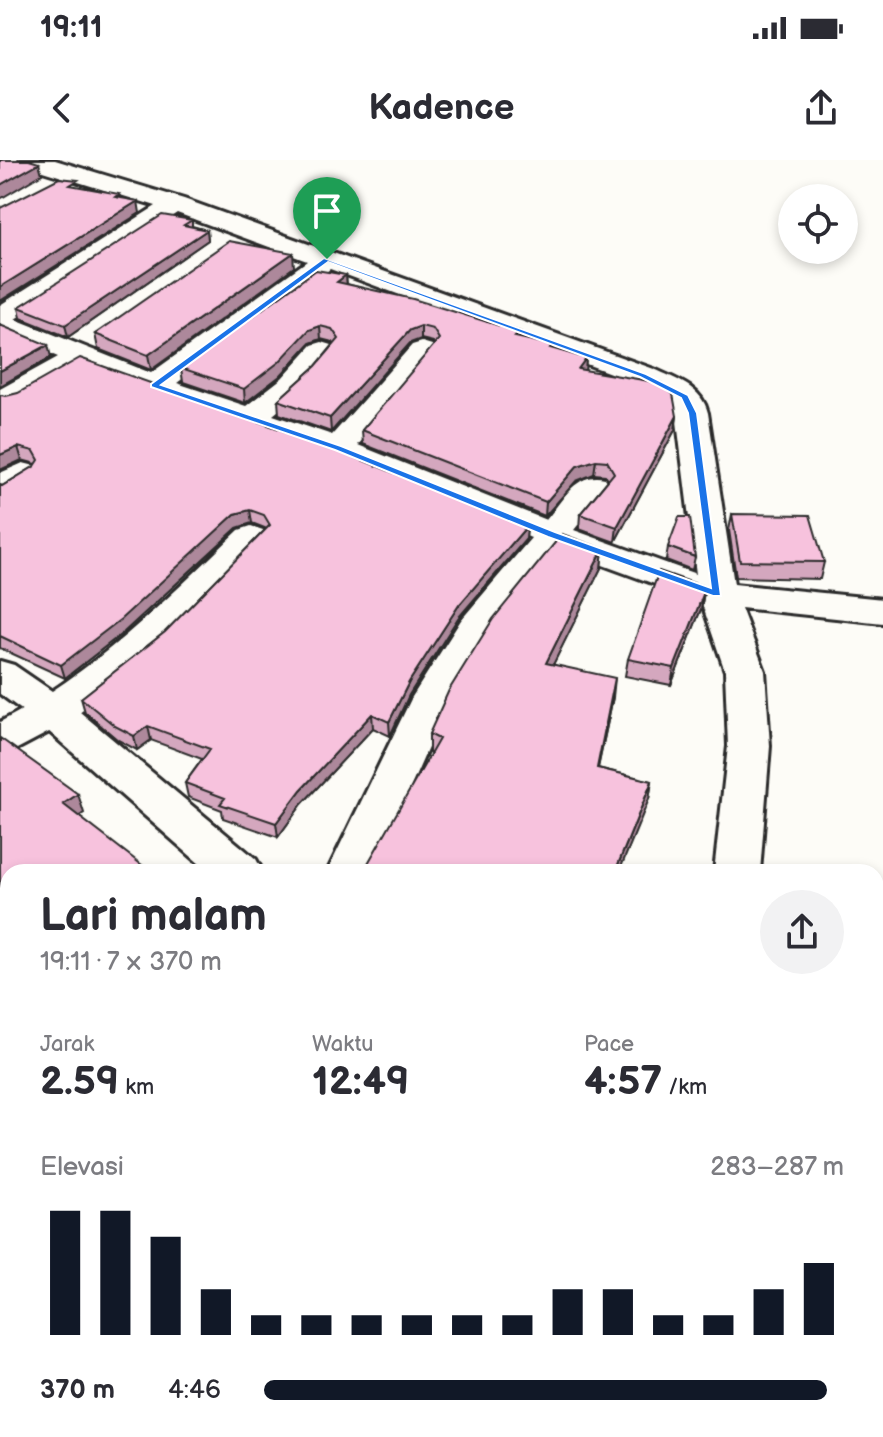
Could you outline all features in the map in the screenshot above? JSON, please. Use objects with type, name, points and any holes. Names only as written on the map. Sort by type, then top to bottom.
[{"type":"street","points":[[31,160],[58,178],[175,204],[327,259],[643,375],[685,397],[692,413],[717,594],[745,671],[749,746],[738,864]]},
{"type":"street","points":[[0,317],[175,204]]},
{"type":"street","points":[[219,248],[244,231]]},
{"type":"street","points":[[154,385],[327,259]]},
{"type":"street","points":[[0,323],[82,348],[154,385],[338,448],[551,534],[717,594],[883,611]]},
{"type":"street","points":[[9,397],[82,348]]},
{"type":"street","points":[[252,417],[293,384],[322,351]]},
{"type":"street","points":[[338,448],[422,351]]},
{"type":"street","points":[[354,864],[426,707],[475,629],[593,485]]},
{"type":"street","points":[[0,740],[53,712],[152,635],[251,537]]},
{"type":"street","points":[[0,674],[53,712],[231,864]]},
{"type":"building","points":[[0,160],[29,160],[39,163],[0,185]]},
{"type":"building","points":[[59,178],[78,180],[70,185],[119,194],[115,197],[138,201],[0,287],[0,208]]},
{"type":"building","points":[[162,215],[192,220],[184,225],[207,230],[65,325],[19,307]]},
{"type":"building","points":[[229,241],[293,253],[148,355],[95,334]]},
{"type":"building","points":[[316,270],[346,275],[337,282],[413,299],[520,332],[515,337],[552,345],[550,348],[586,358],[578,369],[661,383],[673,394],[677,416],[617,527],[580,514],[614,473],[607,461],[596,460],[577,466],[546,502],[362,430],[439,339],[433,329],[421,326],[410,330],[330,418],[278,400],[316,366],[339,339],[332,329],[320,326],[309,330],[279,362],[244,389],[181,368]]},
{"type":"building","points":[[0,325],[48,345],[0,371]]},
{"type":"building","points":[[80,358],[325,445],[527,526],[459,605],[409,682],[389,722],[372,714],[301,790],[276,823],[220,804],[225,798],[185,783],[210,749],[148,726],[134,736],[115,726],[81,698],[165,632],[270,525],[264,515],[250,510],[235,514],[121,619],[61,665],[0,636],[0,485],[35,466],[39,460],[34,451],[18,447],[0,455],[0,395],[18,393]]},
{"type":"building","points":[[732,514],[810,515],[824,562],[740,561]]},
{"type":"building","points":[[679,517],[690,517],[695,557],[668,547]]},
{"type":"building","points":[[562,534],[603,549],[546,663],[615,678],[597,768],[652,781],[618,864],[368,864],[439,739],[429,734],[449,690],[493,619]]},
{"type":"building","points":[[659,571],[702,586],[704,592],[674,668],[628,659]]},
{"type":"building","points":[[0,738],[78,794],[63,804],[141,864],[0,864]]},
{"type":"route","points":[[327,259],[643,375],[685,397],[692,413],[717,594],[551,534],[338,448],[154,385],[327,259]]}]
